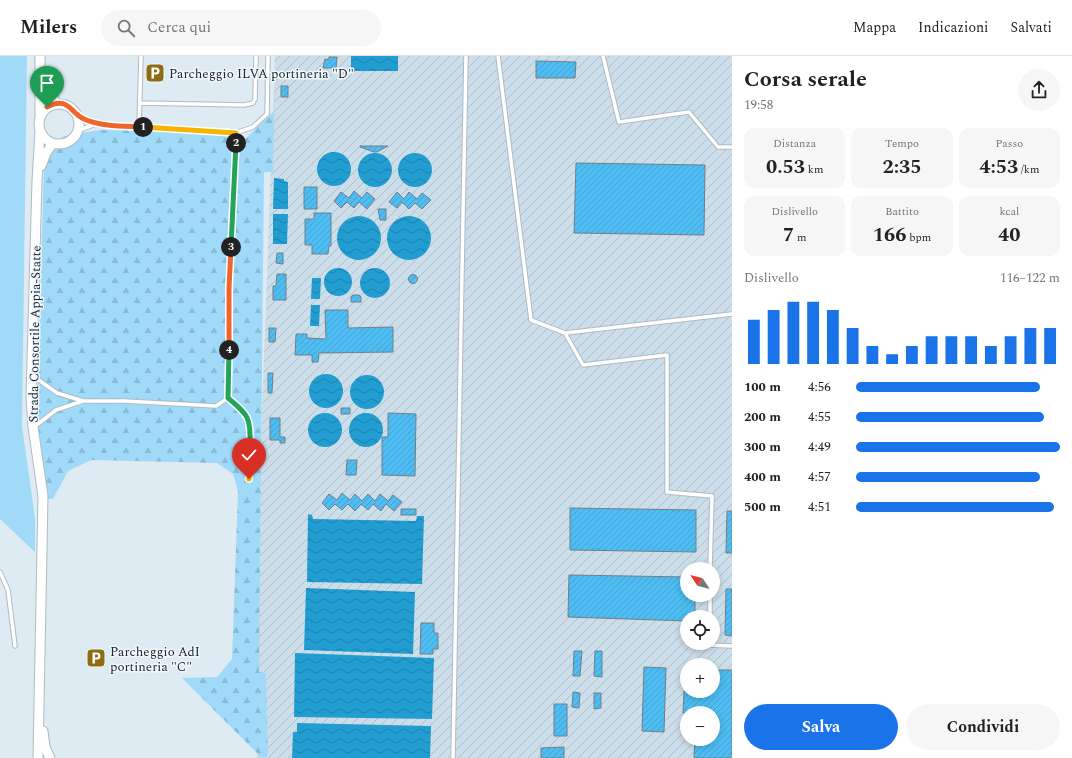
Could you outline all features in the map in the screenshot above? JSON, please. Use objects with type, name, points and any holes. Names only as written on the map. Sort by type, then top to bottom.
[{"type":"street","points":[[40,56],[41,73],[39,121],[40,130],[43,136],[53,143],[65,143],[70,140],[77,131],[79,120],[77,115],[69,106],[57,104],[47,107],[40,116]]},
{"type":"street","points":[[41,73],[47,89],[57,104]]},
{"type":"street","name":"Strada Consortile Appia-Statte","points":[[38,758],[43,496],[33,427],[32,375],[37,181],[40,130]]},
{"type":"street","name":"Strada Consortile Appia-Statte","points":[[37,181],[46,153],[53,143]]},
{"type":"street","name":"Strada Consortile Appia-Statte","points":[[39,678],[45,747],[50,758]]},
{"type":"lane","points":[[139,127],[141,56]]},
{"type":"lane","points":[[140,103],[244,105],[253,103],[256,56]]},
{"type":"lane","points":[[77,115],[96,124],[236,133],[254,127],[267,114],[268,56]]},
{"type":"lane","points":[[452,758],[466,56]]},
{"type":"lane","points":[[498,56],[531,320],[565,333],[732,314]]},
{"type":"lane","points":[[603,56],[619,122],[689,112],[718,147],[732,147]]},
{"type":"lane","points":[[77,131],[96,124]]},
{"type":"lane","points":[[236,133],[229,288],[228,398],[248,418],[250,433],[249,479]]},
{"type":"lane","points":[[565,333],[583,365],[667,355],[667,492],[712,496],[710,562]]},
{"type":"lane","points":[[32,375],[57,393],[83,401],[124,401],[216,406],[228,398]]},
{"type":"lane","points":[[33,427],[56,410],[83,401]]},
{"type":"lane","points":[[0,572],[8,590],[14,646]]},
{"type":"lane","points":[[720,645],[732,646]]},
{"type":"shaded area","points":[[275,56],[732,56],[732,758],[257,758],[262,412]]},
{"type":"green space","points":[[0,56],[27,56],[22,426],[35,518],[35,552],[0,519]]},
{"type":"green space","points":[[274,111],[273,172],[264,172],[259,672],[266,673],[268,755],[265,758],[262,758],[182,678],[217,677],[232,659],[238,491],[233,474],[217,463],[91,460],[68,471],[53,499],[46,498],[36,445],[44,164],[51,146],[64,136],[100,130],[202,131],[244,140]]},
{"type":"water","points":[[351,56],[398,56],[398,71],[351,71]]},
{"type":"water","points":[[331,152],[337,152],[346,157],[350,163],[350,175],[346,181],[337,186],[331,186],[322,181],[317,172],[317,166],[322,157]]},
{"type":"water","points":[[375,153],[381,154],[387,158],[391,164],[391,176],[387,182],[381,186],[375,187],[369,186],[363,182],[359,176],[358,170],[359,164],[363,158],[369,154]]},
{"type":"water","points":[[415,153],[427,158],[432,170],[427,182],[415,187],[403,182],[398,170],[403,158]]},
{"type":"water","points":[[274,178],[284,179],[284,181],[288,182],[288,209],[273,209]]},
{"type":"water","points":[[273,214],[288,214],[287,244],[273,244]]},
{"type":"water","points":[[355,216],[363,216],[375,222],[381,234],[381,242],[375,254],[363,260],[355,260],[343,254],[337,242],[337,234],[343,222]]},
{"type":"water","points":[[405,216],[413,216],[425,222],[431,234],[431,242],[425,254],[413,260],[405,260],[393,254],[387,242],[387,234],[393,222]]},
{"type":"water","points":[[338,268],[348,272],[352,282],[348,292],[338,296],[328,292],[324,282],[328,272]]},
{"type":"water","points":[[375,268],[385,273],[390,283],[385,293],[375,298],[365,293],[360,283],[365,273]]},
{"type":"water","points":[[312,278],[321,278],[320,299],[311,299]]},
{"type":"water","points":[[311,305],[320,305],[319,326],[310,326]]},
{"type":"water","points":[[323,374],[329,374],[338,379],[342,385],[342,397],[338,403],[329,408],[323,408],[314,403],[309,394],[309,388],[314,379]]},
{"type":"water","points":[[364,375],[370,375],[379,380],[383,386],[383,398],[379,404],[370,409],[364,409],[355,404],[350,395],[350,389],[355,380]]},
{"type":"water","points":[[325,413],[337,418],[342,430],[337,442],[325,447],[313,442],[308,430],[313,418]]},
{"type":"water","points":[[363,413],[369,413],[378,418],[382,424],[382,436],[378,442],[369,447],[363,447],[354,442],[349,433],[349,427],[354,418]]},
{"type":"water","points":[[308,514],[312,515],[313,519],[416,521],[417,516],[424,516],[422,584],[307,582]]},
{"type":"water","points":[[306,588],[415,592],[413,654],[304,650]]},
{"type":"water","points":[[295,653],[434,658],[432,719],[294,717]]},
{"type":"water","points":[[297,723],[431,726],[430,758],[292,758],[293,732],[297,732]]},
{"type":"building","points":[[329,57],[337,57],[336,68],[323,68],[325,59],[329,60]]},
{"type":"building","points":[[536,61],[576,62],[575,78],[536,78]]},
{"type":"building","points":[[281,86],[288,86],[288,97],[281,97]]},
{"type":"building","points":[[360,146],[388,146],[374,152]]},
{"type":"building","points":[[576,163],[705,165],[704,235],[574,233]]},
{"type":"building","points":[[304,187],[317,187],[317,209],[304,209]]},
{"type":"building","points":[[354,191],[362,198],[367,192],[375,199],[367,209],[359,202],[354,208],[347,202],[341,208],[334,201],[341,192],[349,198]]},
{"type":"building","points":[[397,192],[404,199],[409,192],[417,199],[422,193],[431,200],[422,209],[415,203],[409,209],[402,202],[397,208],[389,202]]},
{"type":"building","points":[[378,209],[386,209],[386,220],[380,220]]},
{"type":"building","points":[[314,213],[331,213],[331,246],[329,246],[328,254],[312,254],[312,245],[305,245],[305,219],[314,219]]},
{"type":"building","points":[[277,253],[283,253],[283,264],[276,263]]},
{"type":"building","points":[[277,274],[286,274],[286,300],[273,300],[273,286],[276,286]]},
{"type":"building","points":[[411,275],[415,275],[417,279],[415,283],[411,283],[409,281],[409,277]]},
{"type":"building","points":[[353,295],[359,295],[361,297],[361,302],[351,302],[351,297]]},
{"type":"building","points":[[325,310],[348,310],[348,328],[393,327],[393,352],[319,353],[318,362],[312,362],[312,355],[295,355],[296,334],[307,334],[307,338],[326,339]]},
{"type":"building","points":[[269,328],[276,328],[275,342],[269,342]]},
{"type":"building","points":[[268,373],[273,373],[272,393],[268,393]]},
{"type":"building","points":[[341,408],[350,408],[350,414],[341,414]]},
{"type":"building","points":[[388,413],[416,414],[415,476],[382,475],[382,437],[388,437]]},
{"type":"building","points":[[270,418],[280,418],[280,437],[285,437],[285,443],[280,443],[280,440],[270,440]]},
{"type":"building","points":[[347,460],[357,460],[356,475],[346,475]]},
{"type":"building","points":[[342,493],[350,500],[355,494],[362,501],[368,494],[375,501],[380,494],[388,501],[393,495],[402,502],[394,511],[386,504],[381,511],[373,504],[368,510],[361,504],[355,511],[348,504],[342,510],[335,504],[329,510],[322,503],[329,494],[337,500]]},
{"type":"building","points":[[570,508],[696,510],[696,552],[570,550]]},
{"type":"building","points":[[401,509],[416,509],[416,515],[401,515]]},
{"type":"building","points":[[727,511],[732,511],[732,553],[726,553]]},
{"type":"building","points":[[569,575],[680,577],[680,602],[695,602],[695,610],[680,610],[680,621],[568,617]]},
{"type":"building","points":[[726,589],[732,589],[732,636],[725,635]]},
{"type":"building","points":[[421,623],[434,623],[434,633],[438,633],[438,649],[433,649],[433,654],[420,654]]},
{"type":"building","points":[[574,651],[582,651],[580,676],[573,676]]},
{"type":"building","points":[[595,651],[602,651],[602,677],[594,676]]},
{"type":"building","points":[[644,667],[666,668],[664,732],[642,731]]},
{"type":"building","points":[[720,670],[732,670],[732,758],[694,758],[695,746],[720,746],[720,706],[683,706],[684,698],[720,698]]},
{"type":"building","points":[[573,692],[580,693],[579,708],[572,707]]},
{"type":"building","points":[[594,693],[601,693],[601,708],[594,709]]},
{"type":"building","points":[[554,704],[567,704],[567,736],[554,736]]},
{"type":"building","points":[[564,747],[564,758],[541,758],[541,748]]},
{"type":"place","name":"Parcheggio ILVA portineria \"D\"","points":[[155,73]]},
{"type":"place","name":"Parcheggio AdI portineria \"C\"","points":[[96,658]]},
{"type":"route","points":[[47,107],[57,104],[69,106],[77,115],[96,124],[236,133],[229,288],[228,398],[248,418],[250,433],[249,479]]}]
